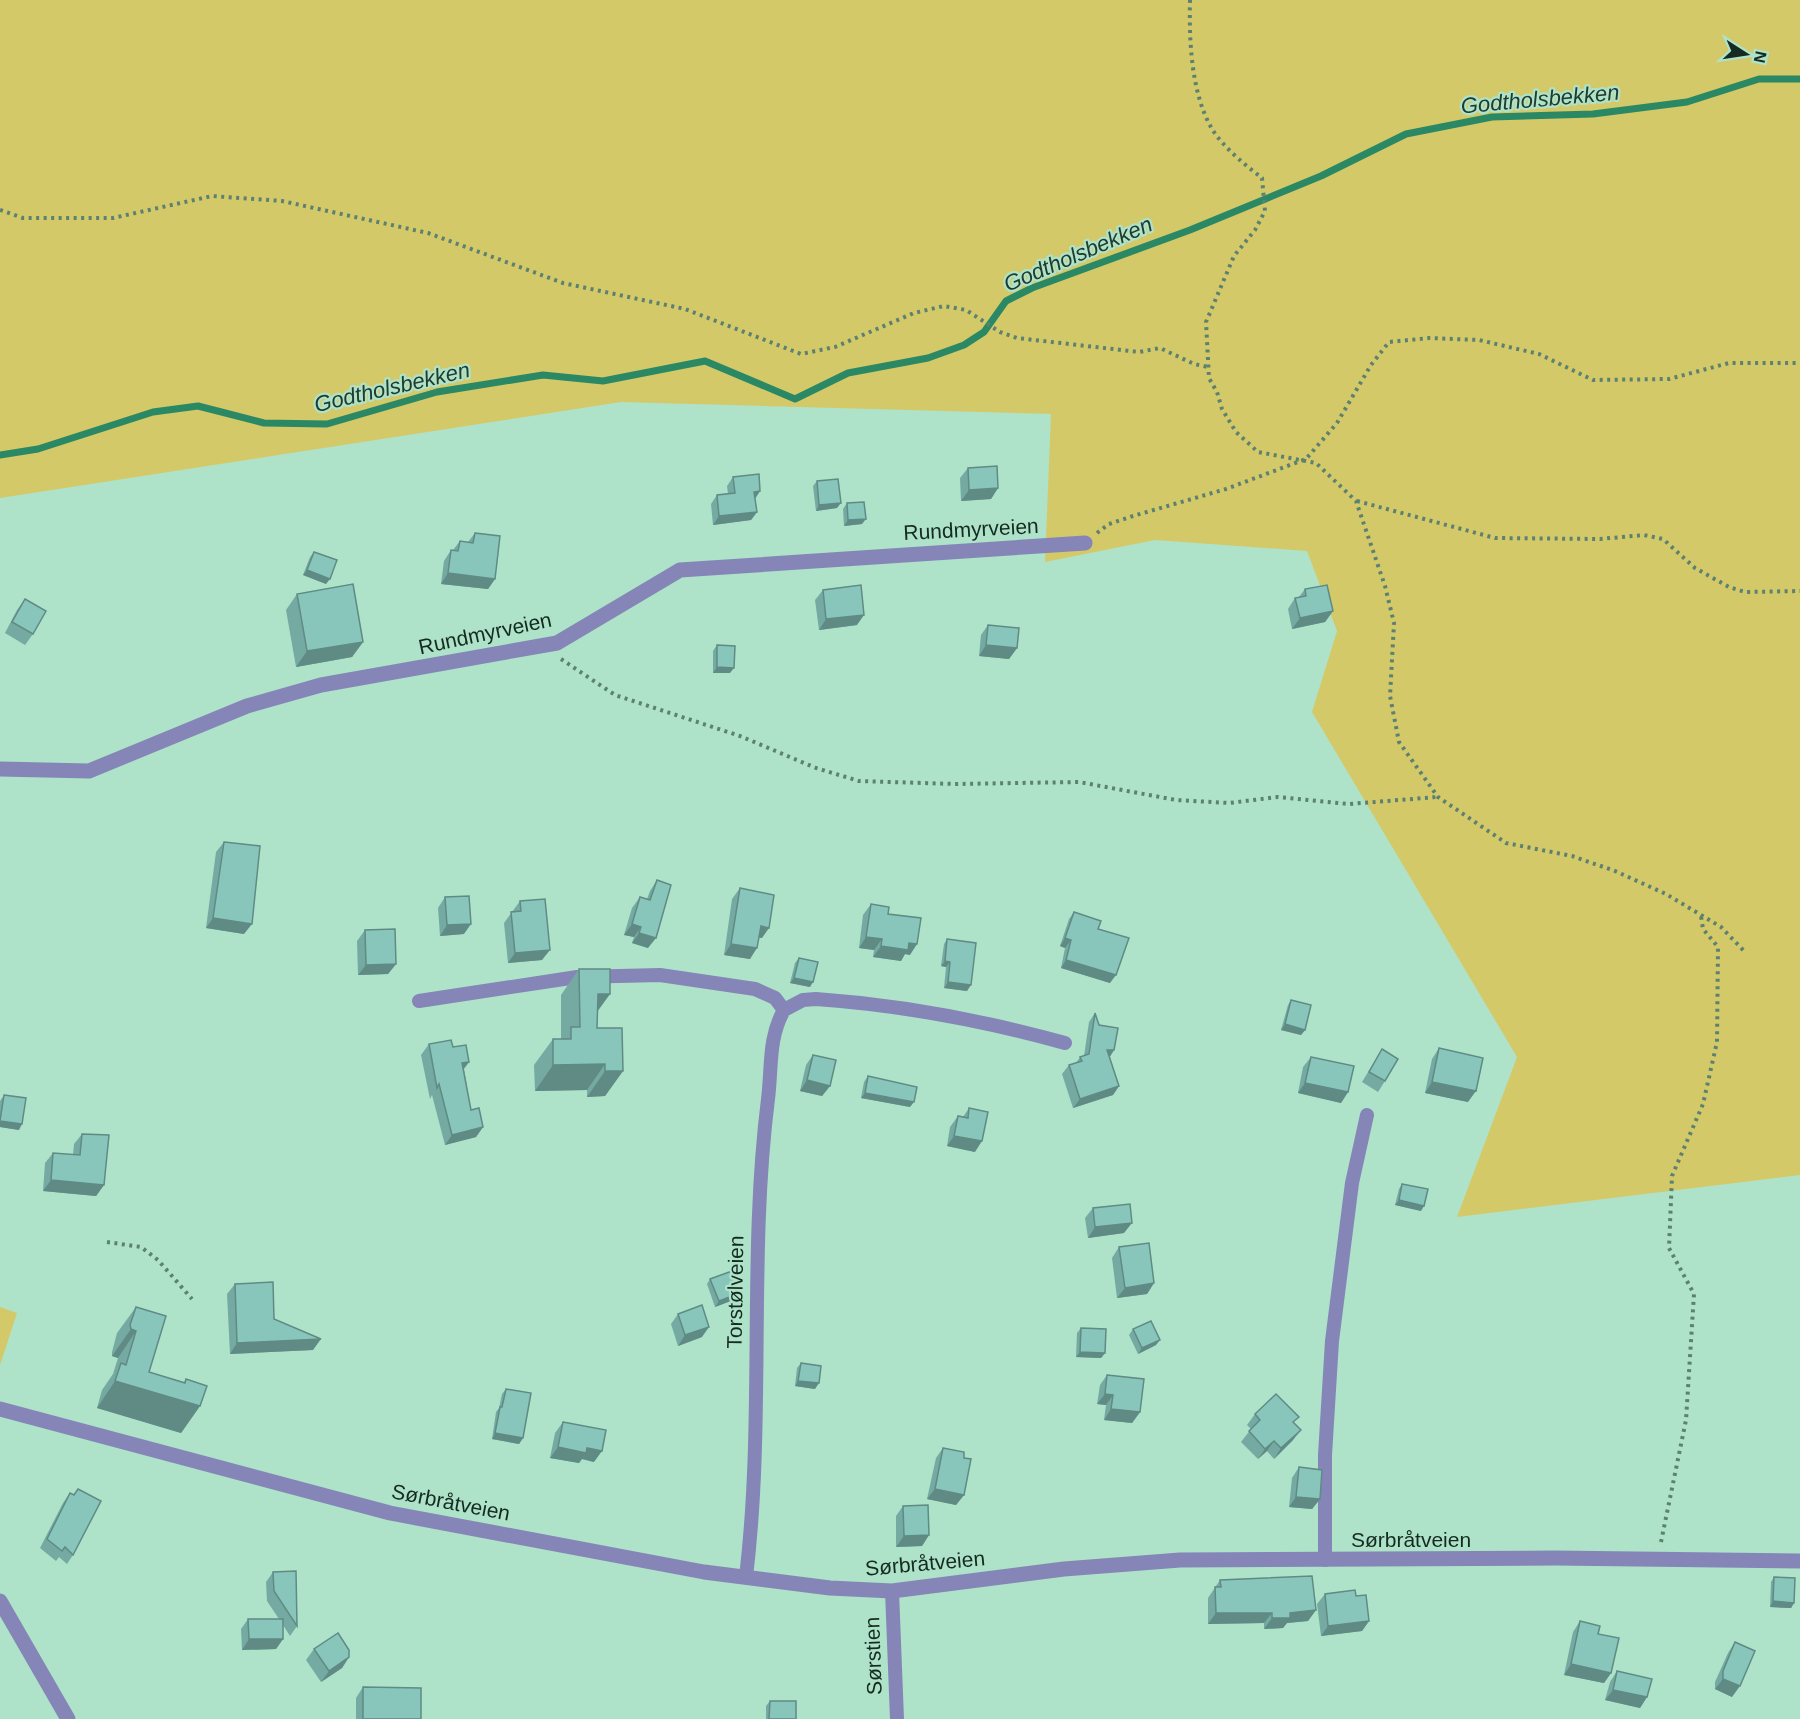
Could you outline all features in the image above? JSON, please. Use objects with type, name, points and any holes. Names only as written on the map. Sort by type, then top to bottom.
[{"type":"street","name":"Rundmyrveien","points":[[0,770],[89,771],[247,706],[291,693],[321,685],[557,643],[680,570],[1085,543]]},
{"type":"street","name":"Sørbråtveien","points":[[0,1409],[390,1513],[704,1572],[830,1588],[892,1590],[1122,1563],[1658,1559],[1800,1561]]},
{"type":"street","points":[[0,1600],[68,1719]]},
{"type":"lane","points":[[418,1001],[577,977],[660,975],[755,989],[775,998],[784,1010],[803,1000],[816,999],[895,1006],[988,1022],[1065,1043]]},
{"type":"lane","name":"Torstølveien","points":[[746,1577],[753,1516],[758,1192],[772,1041],[784,1010]]},
{"type":"lane","points":[[1324,1560],[1325,1455],[1332,1341],[1352,1183],[1367,1116]]},
{"type":"lane","name":"Sørstien","points":[[892,1590],[897,1719]]},
{"type":"path","points":[[1190,0],[1196,89],[1212,129],[1241,162],[1262,178],[1265,211],[1255,230],[1234,256],[1206,322],[1209,378],[1236,432],[1258,452],[1306,459],[1329,473],[1356,501],[1385,586],[1394,623],[1390,696],[1399,742],[1438,797],[1506,843],[1572,856],[1615,871],[1666,894],[1721,927],[1746,953]]},
{"type":"path","points":[[0,210],[23,218],[113,218],[212,196],[282,201],[428,234],[563,283],[685,309],[801,354],[835,348],[914,313],[944,306],[966,310],[1000,332],[1017,338],[1138,352],[1160,348],[1208,368]]},
{"type":"path","points":[[1085,543],[1109,524],[1227,489],[1306,459],[1337,423],[1371,365],[1389,342],[1429,338],[1479,340],[1539,354],[1593,380],[1669,379],[1728,363],[1800,363]]},
{"type":"path","points":[[1356,501],[1495,538],[1600,539],[1644,535],[1663,539],[1695,568],[1729,587],[1745,592],[1800,591]]},
{"type":"path","points":[[558,658],[615,694],[740,736],[816,768],[859,781],[955,784],[1078,782],[1176,800],[1229,803],[1278,797],[1349,804],[1438,797]]},
{"type":"path","points":[[1658,1559],[1686,1420],[1694,1294],[1669,1248],[1672,1176],[1704,1104],[1717,1042],[1718,947],[1702,929],[1701,916]]},
{"type":"path","points":[[107,1242],[141,1247],[158,1260],[192,1299]]},
{"type":"shaded area","points":[[0,0],[1800,0],[1800,1175],[1457,1217],[1517,1057],[1312,712],[1337,631],[1307,551],[1155,540],[1045,562],[1051,414],[621,402],[0,498]]},
{"type":"shaded area","points":[[0,1307],[17,1313],[0,1365]]},
{"type":"building","points":[[997,466],[998,488],[969,490],[968,468]]},
{"type":"building","points":[[759,474],[760,491],[754,492],[757,512],[719,516],[717,495],[735,493],[733,477]]},
{"type":"building","points":[[838,479],[841,503],[819,505],[817,481]]},
{"type":"building","points":[[864,502],[866,519],[848,520],[847,503]]},
{"type":"building","points":[[475,533],[500,536],[495,579],[448,573],[451,550],[458,551],[460,541],[473,543]]},
{"type":"building","points":[[314,552],[337,560],[330,579],[307,570]]},
{"type":"building","points":[[353,584],[363,642],[307,651],[297,594]]},
{"type":"building","points":[[861,585],[864,615],[826,619],[823,590]]},
{"type":"building","points":[[1327,585],[1333,611],[1300,618],[1295,598],[1306,596],[1305,589]]},
{"type":"building","points":[[25,599],[46,611],[33,634],[12,622]]},
{"type":"building","points":[[988,625],[1019,628],[1017,648],[986,645]]},
{"type":"building","points":[[717,645],[735,646],[734,668],[717,667]]},
{"type":"building","points":[[224,842],[260,846],[252,924],[213,918]]},
{"type":"building","points":[[657,880],[671,885],[656,938],[639,933],[641,927],[632,924],[640,897],[650,900]]},
{"type":"building","points":[[740,888],[774,895],[769,928],[761,926],[757,948],[731,944]]},
{"type":"building","points":[[469,896],[471,924],[447,925],[445,897]]},
{"type":"building","points":[[545,899],[550,950],[515,953],[511,912],[521,911],[520,901]]},
{"type":"building","points":[[871,904],[889,907],[888,914],[921,918],[917,944],[909,943],[908,950],[881,946],[882,939],[866,937]]},
{"type":"building","points":[[1074,912],[1101,921],[1098,929],[1129,938],[1116,975],[1066,960],[1071,940],[1065,938]]},
{"type":"building","points":[[395,929],[396,964],[366,965],[365,930]]},
{"type":"building","points":[[947,939],[976,943],[971,985],[948,982],[950,962],[945,961]]},
{"type":"building","points":[[799,958],[818,962],[813,982],[794,978]]},
{"type":"building","points":[[579,969],[610,969],[610,994],[598,994],[597,1028],[622,1028],[623,1071],[605,1071],[605,1064],[553,1065],[553,1039],[571,1039],[571,1027],[580,1027]]},
{"type":"building","points":[[1291,1000],[1311,1005],[1305,1030],[1285,1024]]},
{"type":"building","points":[[1095,1013],[1099,1025],[1118,1028],[1114,1050],[1107,1050],[1119,1086],[1080,1099],[1069,1065],[1082,1061],[1080,1057],[1089,1054]]},
{"type":"building","points":[[451,1040],[453,1047],[466,1045],[469,1062],[462,1063],[471,1110],[479,1108],[483,1127],[452,1135],[439,1084],[437,1088],[429,1044]]},
{"type":"building","points":[[1439,1048],[1483,1058],[1476,1091],[1432,1082]]},
{"type":"building","points":[[1382,1049],[1398,1059],[1385,1081],[1369,1072]]},
{"type":"building","points":[[813,1055],[836,1060],[830,1086],[807,1080]]},
{"type":"building","points":[[1311,1057],[1354,1066],[1348,1092],[1305,1083]]},
{"type":"building","points":[[868,1076],[917,1087],[914,1102],[865,1093]]},
{"type":"building","points":[[4,1095],[26,1098],[22,1124],[0,1121]]},
{"type":"building","points":[[969,1108],[988,1112],[982,1141],[954,1136],[958,1116],[968,1118]]},
{"type":"building","points":[[82,1134],[109,1135],[104,1185],[51,1180],[53,1153],[80,1155]]},
{"type":"building","points":[[1402,1184],[1428,1189],[1424,1206],[1399,1200]]},
{"type":"building","points":[[1130,1204],[1132,1223],[1095,1227],[1093,1208]]},
{"type":"building","points":[[1149,1243],[1154,1283],[1125,1288],[1119,1247]]},
{"type":"building","points":[[732,1271],[740,1293],[719,1301],[710,1279]]},
{"type":"building","points":[[273,1282],[274,1319],[321,1339],[237,1343],[235,1284]]},
{"type":"building","points":[[702,1305],[709,1327],[685,1335],[678,1314]]},
{"type":"building","points":[[136,1307],[166,1316],[149,1372],[185,1383],[186,1379],[207,1386],[200,1406],[115,1381],[121,1363],[126,1365],[136,1331],[131,1329],[130,1325]]},
{"type":"building","points":[[1151,1321],[1160,1340],[1142,1348],[1133,1329]]},
{"type":"building","points":[[1081,1328],[1106,1329],[1105,1353],[1080,1352]]},
{"type":"building","points":[[801,1363],[821,1366],[819,1383],[798,1381]]},
{"type":"building","points":[[1107,1375],[1144,1379],[1140,1412],[1111,1409],[1113,1395],[1105,1394]]},
{"type":"building","points":[[506,1389],[531,1393],[523,1438],[495,1433]]},
{"type":"building","points":[[1276,1394],[1299,1417],[1293,1422],[1301,1430],[1281,1448],[1274,1441],[1265,1449],[1249,1431],[1260,1420],[1255,1414]]},
{"type":"building","points":[[563,1422],[606,1430],[602,1451],[587,1448],[586,1453],[558,1447]]},
{"type":"building","points":[[943,1448],[964,1452],[964,1458],[971,1459],[964,1495],[935,1489]]},
{"type":"building","points":[[1299,1467],[1322,1470],[1320,1499],[1296,1497]]},
{"type":"building","points":[[78,1489],[101,1501],[73,1555],[65,1547],[62,1551],[47,1539],[70,1493],[74,1495]]},
{"type":"building","points":[[928,1505],[929,1535],[904,1536],[903,1506]]},
{"type":"building","points":[[296,1571],[297,1626],[274,1591],[273,1572]]},
{"type":"building","points":[[1312,1576],[1316,1610],[1290,1613],[1290,1618],[1272,1618],[1272,1613],[1216,1613],[1215,1587],[1221,1587],[1220,1580]]},
{"type":"building","points":[[1774,1577],[1795,1578],[1794,1603],[1773,1601]]},
{"type":"building","points":[[1355,1590],[1356,1596],[1366,1595],[1369,1621],[1328,1626],[1325,1594]]},
{"type":"building","points":[[248,1619],[283,1619],[283,1639],[249,1639]]},
{"type":"building","points":[[1580,1621],[1600,1626],[1598,1634],[1619,1638],[1611,1673],[1571,1664]]},
{"type":"building","points":[[338,1633],[349,1650],[349,1657],[329,1671],[314,1649]]},
{"type":"building","points":[[1735,1642],[1755,1651],[1740,1686],[1723,1679],[1723,1671]]},
{"type":"building","points":[[1617,1671],[1652,1679],[1647,1697],[1613,1690]]},
{"type":"building","points":[[363,1687],[421,1688],[421,1719],[363,1719]]},
{"type":"building","points":[[770,1701],[796,1701],[796,1719],[769,1719]]},
{"type":"waterway","name":"Godtholsbekken","points":[[0,455],[38,449],[153,412],[198,406],[264,423],[327,424],[437,392],[543,375],[603,381],[705,361],[795,399],[848,373],[928,358],[964,345],[984,332],[1006,301],[1032,288],[1190,230],[1321,176],[1406,134],[1492,117],[1593,114],[1687,102],[1759,79],[1800,79]]}]
